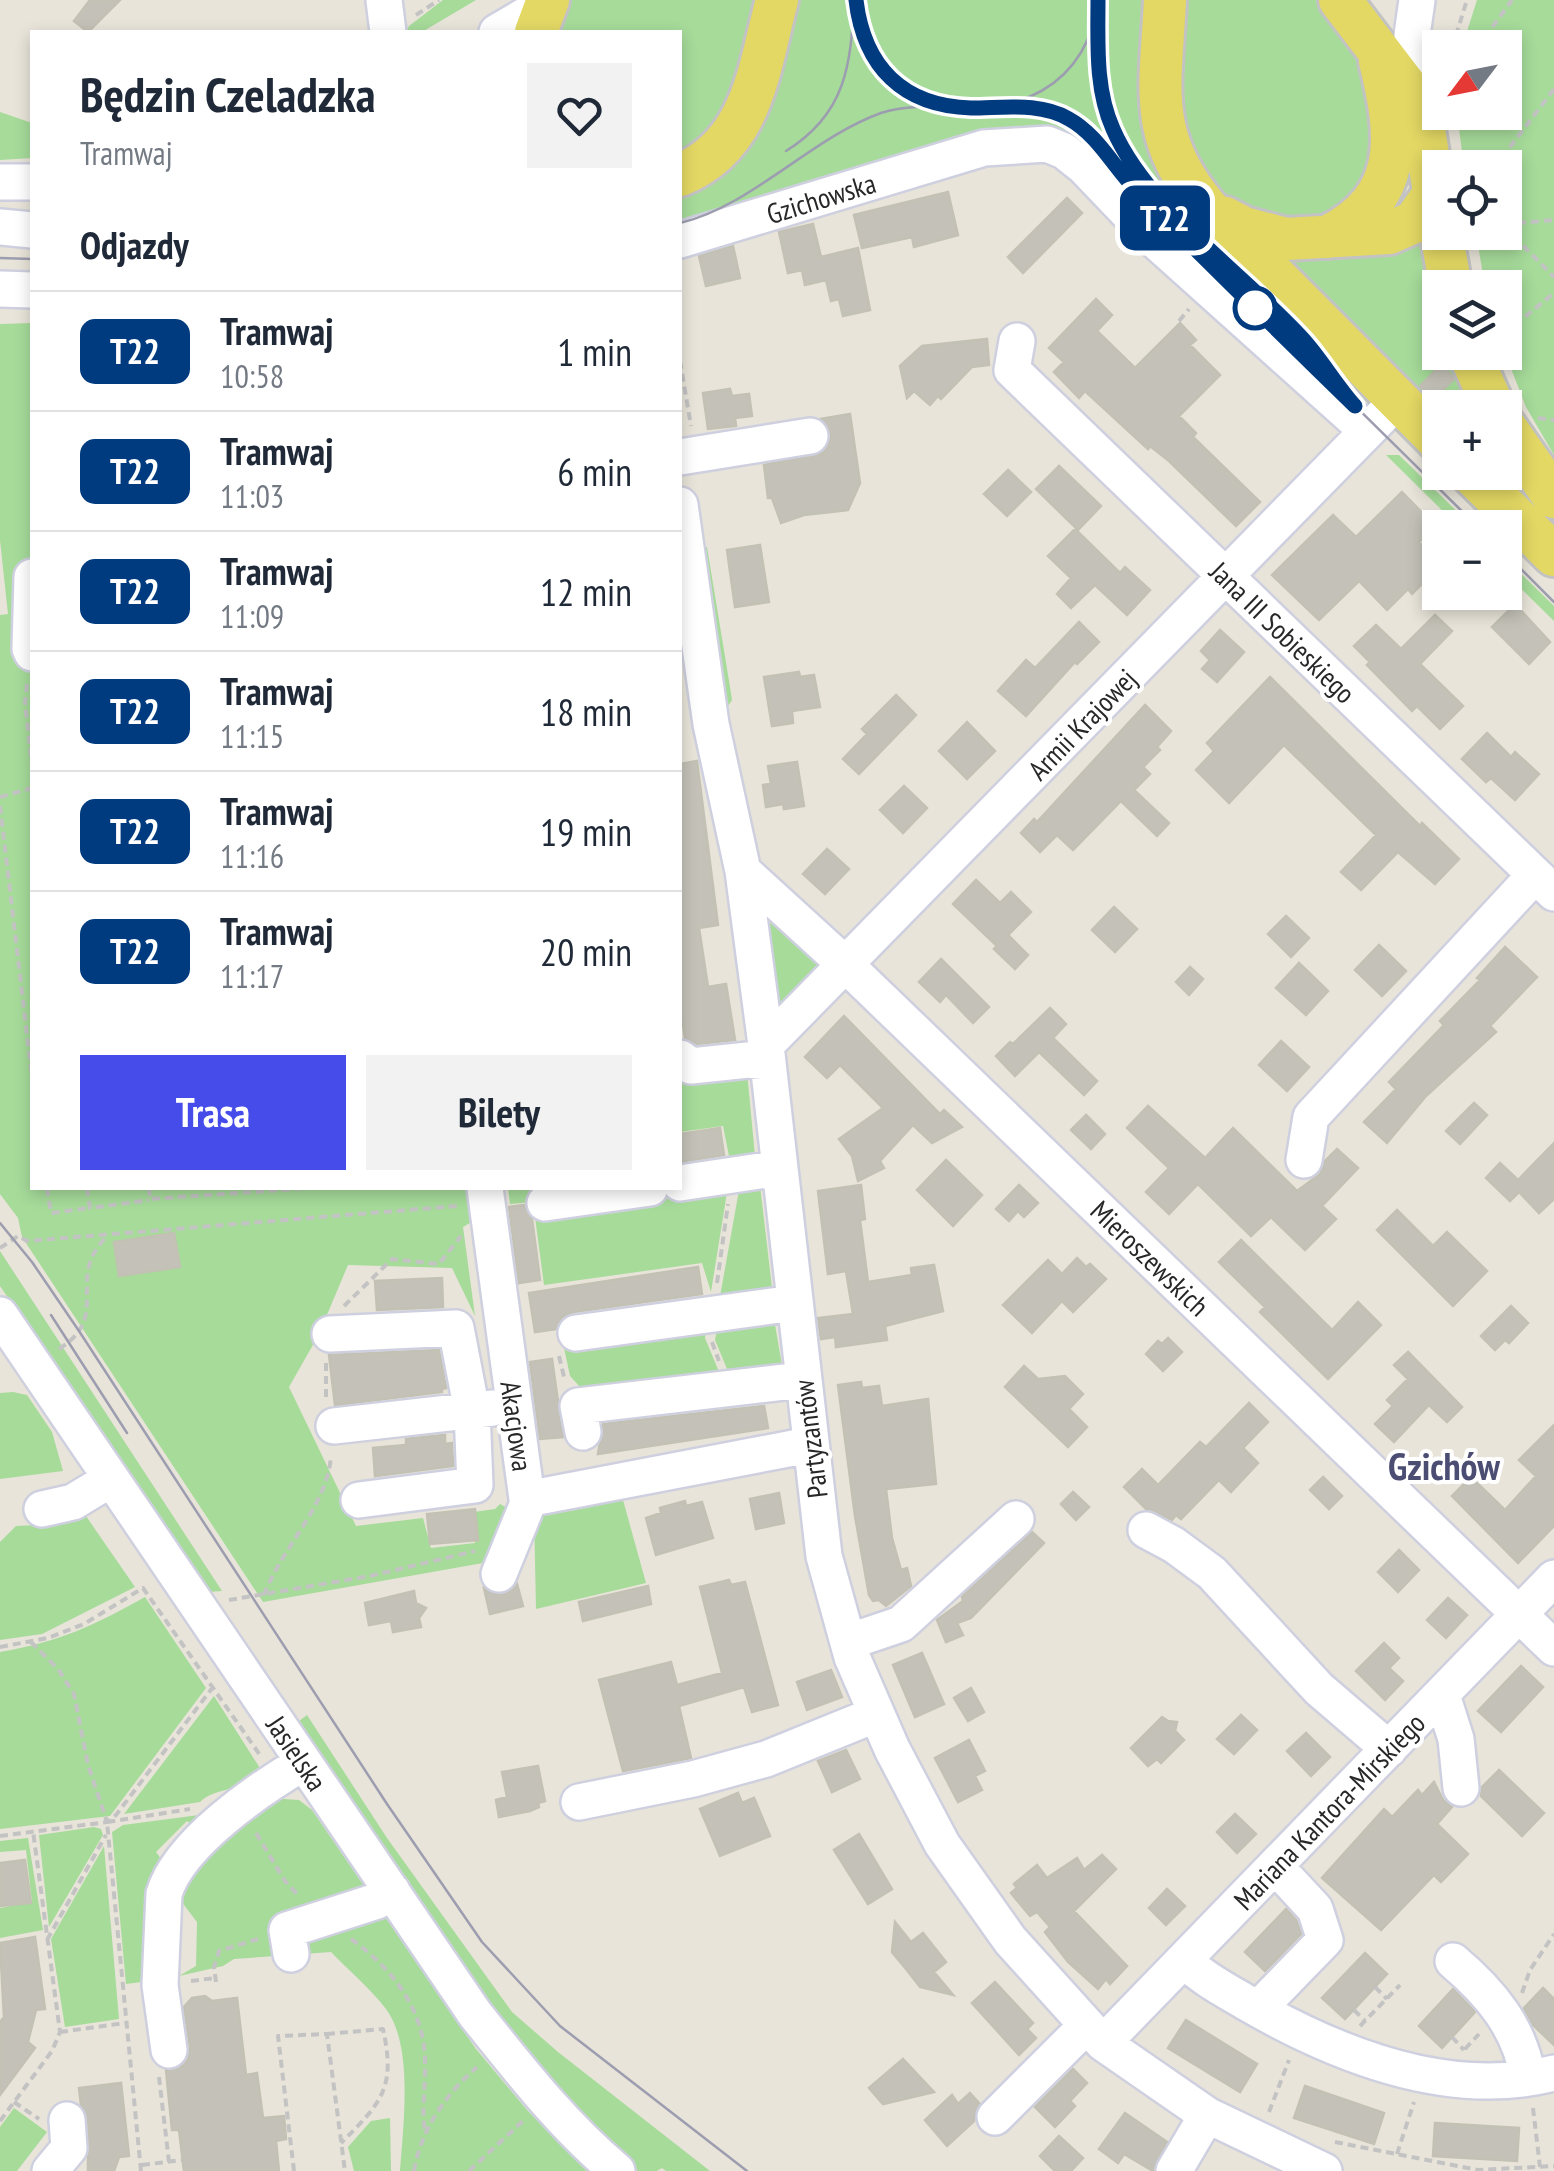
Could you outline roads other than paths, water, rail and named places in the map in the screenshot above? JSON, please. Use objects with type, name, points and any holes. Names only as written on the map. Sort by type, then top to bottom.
[{"type":"main road","points":[[682,174],[718,150],[742,120],[757,84],[778,0]]},
{"type":"main road","points":[[1165,0],[1158,95],[1174,160],[1207,208],[1422,425]]},
{"type":"main road","points":[[1340,0],[1420,105],[1427,150]]},
{"type":"main road","points":[[1327,237],[1349,226],[1368,208],[1380,193],[1393,159],[1393,127],[1376,46]]},
{"type":"main road","points":[[1207,208],[1268,236],[1304,240],[1389,233],[1422,221]]},
{"type":"main road","points":[[1522,452],[1554,497]]},
{"type":"main road","points":[[1488,490],[1554,555]]},
{"type":"street","points":[[384,0],[388,30]]},
{"type":"street","points":[[1416,0],[1412,35],[1420,105]]},
{"type":"street","points":[[502,30],[543,12]]},
{"type":"street","name":"Gzichowska","points":[[682,239],[961,156],[1004,145],[1047,144],[1064,150],[1150,236],[1354,420]]},
{"type":"street","points":[[0,182],[30,182]]},
{"type":"street","points":[[0,228],[30,230]]},
{"type":"street","points":[[0,289],[30,290]]},
{"type":"street","name":"Jana III Sobieskiego","points":[[1014,355],[1226,577],[1545,884]]},
{"type":"street","name":"Armii Krajowej","points":[[767,1053],[846,965],[1397,401]]},
{"type":"street","points":[[688,456],[810,436]]},
{"type":"street","name":"Partyzantów","points":[[682,533],[696,727],[742,871],[767,1053],[824,1556],[848,1642],[876,1714],[942,1844],[1010,1940],[1095,2034],[1207,2116],[1330,2156]]},
{"type":"street","name":"Mieroszewskich","points":[[742,871],[846,965],[1554,1648]]},
{"type":"street","points":[[1304,1160],[1311,1117],[1545,884]]},
{"type":"street","points":[[682,1060],[690,1066],[748,1060],[767,1053]]},
{"type":"street","points":[[682,1183],[780,1168]]},
{"type":"street","points":[[545,1203],[636,1190]]},
{"type":"street","name":"Akacjowa","points":[[486,1196],[527,1498],[810,1445]]},
{"type":"street","points":[[576,1334],[794,1303]]},
{"type":"street","name":"Jasielska","points":[[0,1316],[475,2014],[530,2084],[589,2148],[616,2171]]},
{"type":"street","points":[[330,1334],[456,1328],[472,1411],[474,1486],[359,1500]]},
{"type":"street","points":[[581,1419],[802,1380]]},
{"type":"street","points":[[334,1426],[514,1404]]},
{"type":"street","points":[[42,1509],[73,1502],[111,1479]]},
{"type":"street","points":[[489,1562],[530,1498]]},
{"type":"street","points":[[848,1642],[901,1624],[1016,1519]]},
{"type":"street","points":[[1146,1530],[1212,1573],[1318,1688],[1389,1749]]},
{"type":"street","name":"Mariana Kantora-Mirskiego","points":[[995,2117],[1184,1960],[1554,1578]]},
{"type":"street","points":[[1442,1694],[1456,1739],[1461,1788]]},
{"type":"street","points":[[579,1802],[693,1779],[766,1758],[876,1714]]},
{"type":"street","points":[[169,2050],[160,1984],[168,1881],[243,1800],[304,1763]]},
{"type":"street","points":[[1258,2009],[1325,1940],[1315,1909],[1275,1866]]},
{"type":"street","points":[[289,1942],[323,1919],[377,1902],[392,1891]]},
{"type":"street","points":[[1184,1960],[1198,1974],[1300,2032],[1380,2063],[1424,2074],[1497,2082],[1541,2076],[1504,2014],[1482,1986],[1453,1961]]},
{"type":"street","points":[[1174,2171],[1207,2116]]},
{"type":"street","points":[[50,2171],[69,2148],[56,2122]]},
{"type":"tram line","points":[[786,151],[806,137],[833,104],[847,67],[854,0]]},
{"type":"tram line","name":"T22","points":[[856,0],[871,54],[880,68],[917,97],[968,108],[1037,108],[1082,128],[1132,186],[1355,406],[1313,350],[1168,206],[1123,150],[1102,92],[1098,0]]},
{"type":"tram line","points":[[1098,0],[1101,75],[1110,118],[1119,140],[1148,183]]},
{"type":"tram line","points":[[858,15],[867,45],[884,71],[907,90],[936,103]]},
{"type":"tram line","points":[[1015,102],[1042,91],[1064,74],[1081,53],[1093,26]]},
{"type":"tram line","points":[[682,222],[731,202],[831,138],[881,113],[930,107],[1011,108],[1053,114],[1069,121],[1097,144],[1132,186],[1461,510]]},
{"type":"tram line","points":[[0,258],[30,259]]},
{"type":"tram line","points":[[1522,570],[1554,602]]},
{"type":"tram line","points":[[0,1223],[79,1331],[387,1804],[482,1942],[560,2026],[747,2171]]},
{"type":"tram line","points":[[51,1315],[127,1433]]},
{"type":"district","name":"Gzichów","points":[[1444,1465]]}]
